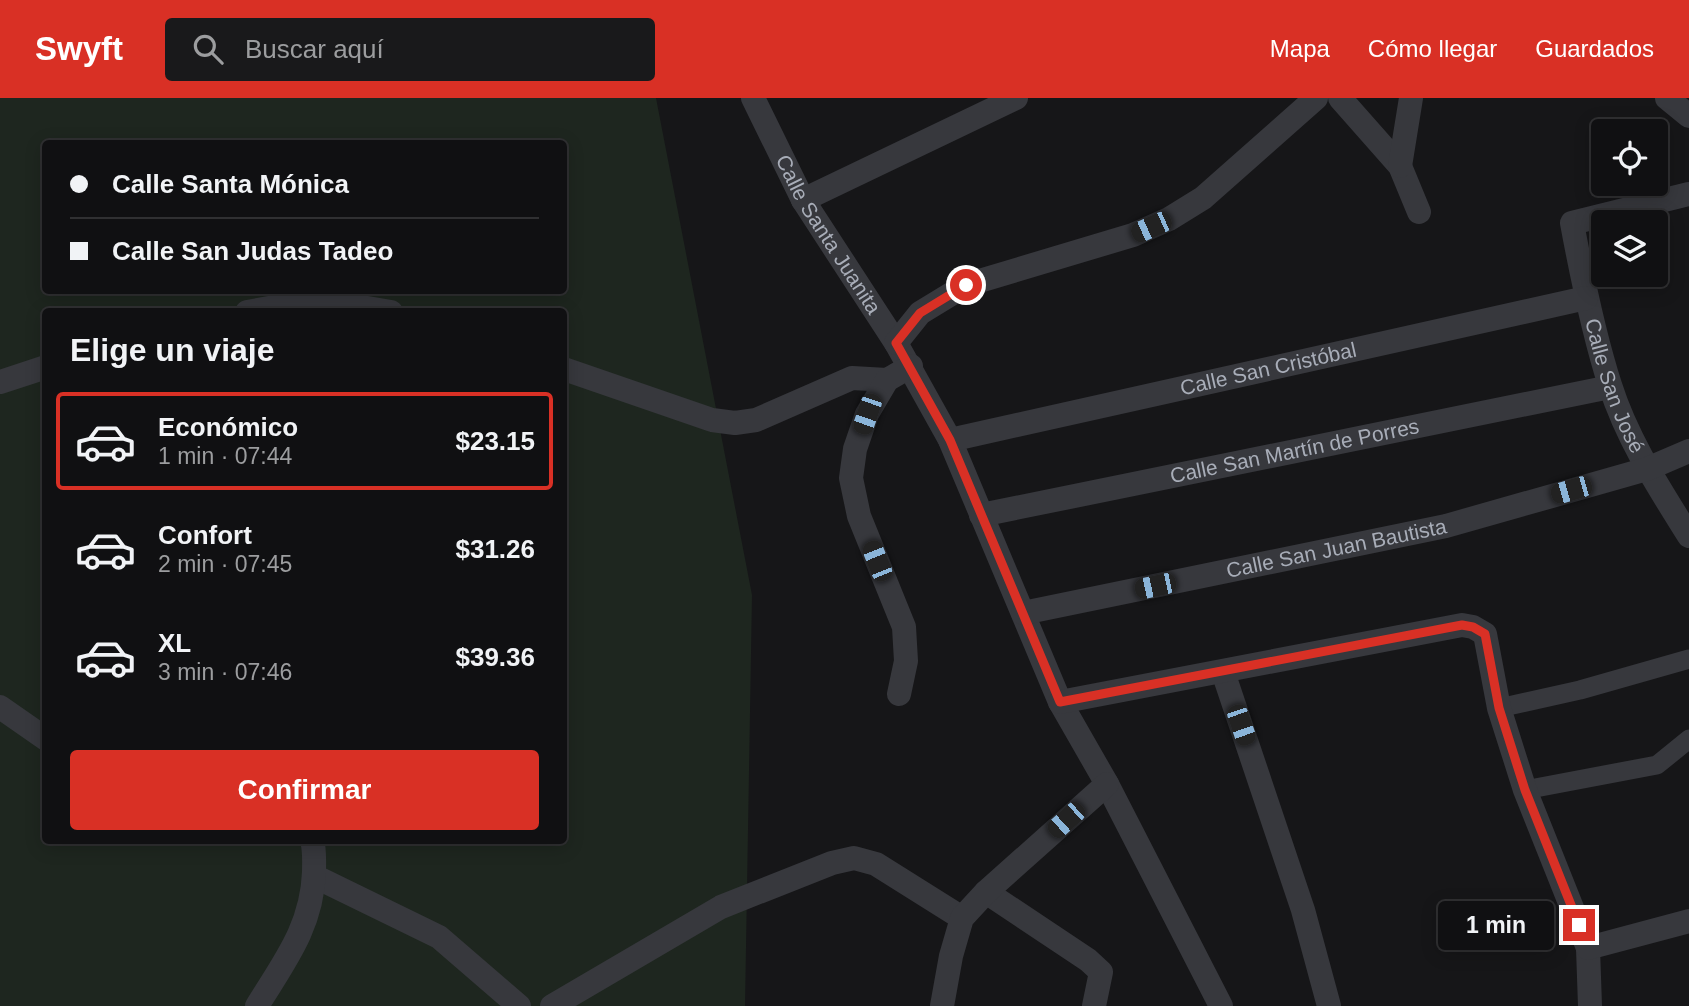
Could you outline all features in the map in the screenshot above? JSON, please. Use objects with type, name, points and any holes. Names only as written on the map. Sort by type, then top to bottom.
[{"type":"street","name":"Calle Santa Juanita","points":[[753,98],[803,200],[911,366],[950,440],[1060,702],[1107,784],[1220,1006]]},
{"type":"street","points":[[803,200],[1016,98]]},
{"type":"street","points":[[896,343],[920,313],[966,285],[1133,235],[1169,219],[1203,198],[1316,98]]},
{"type":"street","points":[[1340,98],[1401,166],[1419,212]]},
{"type":"street","points":[[1401,166],[1411,98]]},
{"type":"street","points":[[1667,98],[1689,116]]},
{"type":"street","name":"Calle San José","points":[[1689,194],[1572,223],[1586,298],[1610,387],[1647,469],[1689,536]]},
{"type":"street","name":"Calle San Cristóbal","points":[[950,440],[1586,298]]},
{"type":"street","points":[[268,308],[344,304],[368,308]]},
{"type":"street","points":[[899,694],[906,661],[904,627],[859,516],[850,478],[855,449],[867,414],[887,380],[911,366]]},
{"type":"street","points":[[0,382],[42,368]]},
{"type":"street","points":[[567,370],[712,420],[735,423],[756,421],[852,378],[887,380]]},
{"type":"street","name":"Calle San Martín de Porres","points":[[981,515],[1610,387]]},
{"type":"street","name":"Calle San Juan Bautista","points":[[1023,613],[1446,526],[1647,469],[1689,451]]},
{"type":"street","points":[[1060,702],[1462,625],[1473,627],[1485,634],[1499,708],[1525,790],[1588,948],[1590,1006]]},
{"type":"street","points":[[1499,708],[1580,690],[1689,659]]},
{"type":"street","points":[[1223,672],[1303,910],[1329,1006]]},
{"type":"street","points":[[0,707],[42,736]]},
{"type":"street","points":[[1525,790],[1657,765],[1689,739]]},
{"type":"street","points":[[942,1006],[951,956],[962,918],[986,892],[1107,784]]},
{"type":"street","points":[[257,1006],[296,942],[311,907],[314,876],[312,844]]},
{"type":"street","points":[[552,1006],[721,907],[832,863],[854,858],[876,864],[962,918]]},
{"type":"street","points":[[314,876],[439,937],[519,1006]]},
{"type":"street","points":[[986,892],[1088,960],[1101,972],[1094,1006]]},
{"type":"street","points":[[1588,948],[1689,921]]},
{"type":"shaded area","points":[[0,98],[656,98],[752,595],[745,1006],[0,1006]]},
{"type":"route","points":[[966,285],[920,313],[896,343],[950,440],[1060,702],[1462,625],[1473,627],[1485,634],[1499,708],[1525,790],[1579,925]]}]
